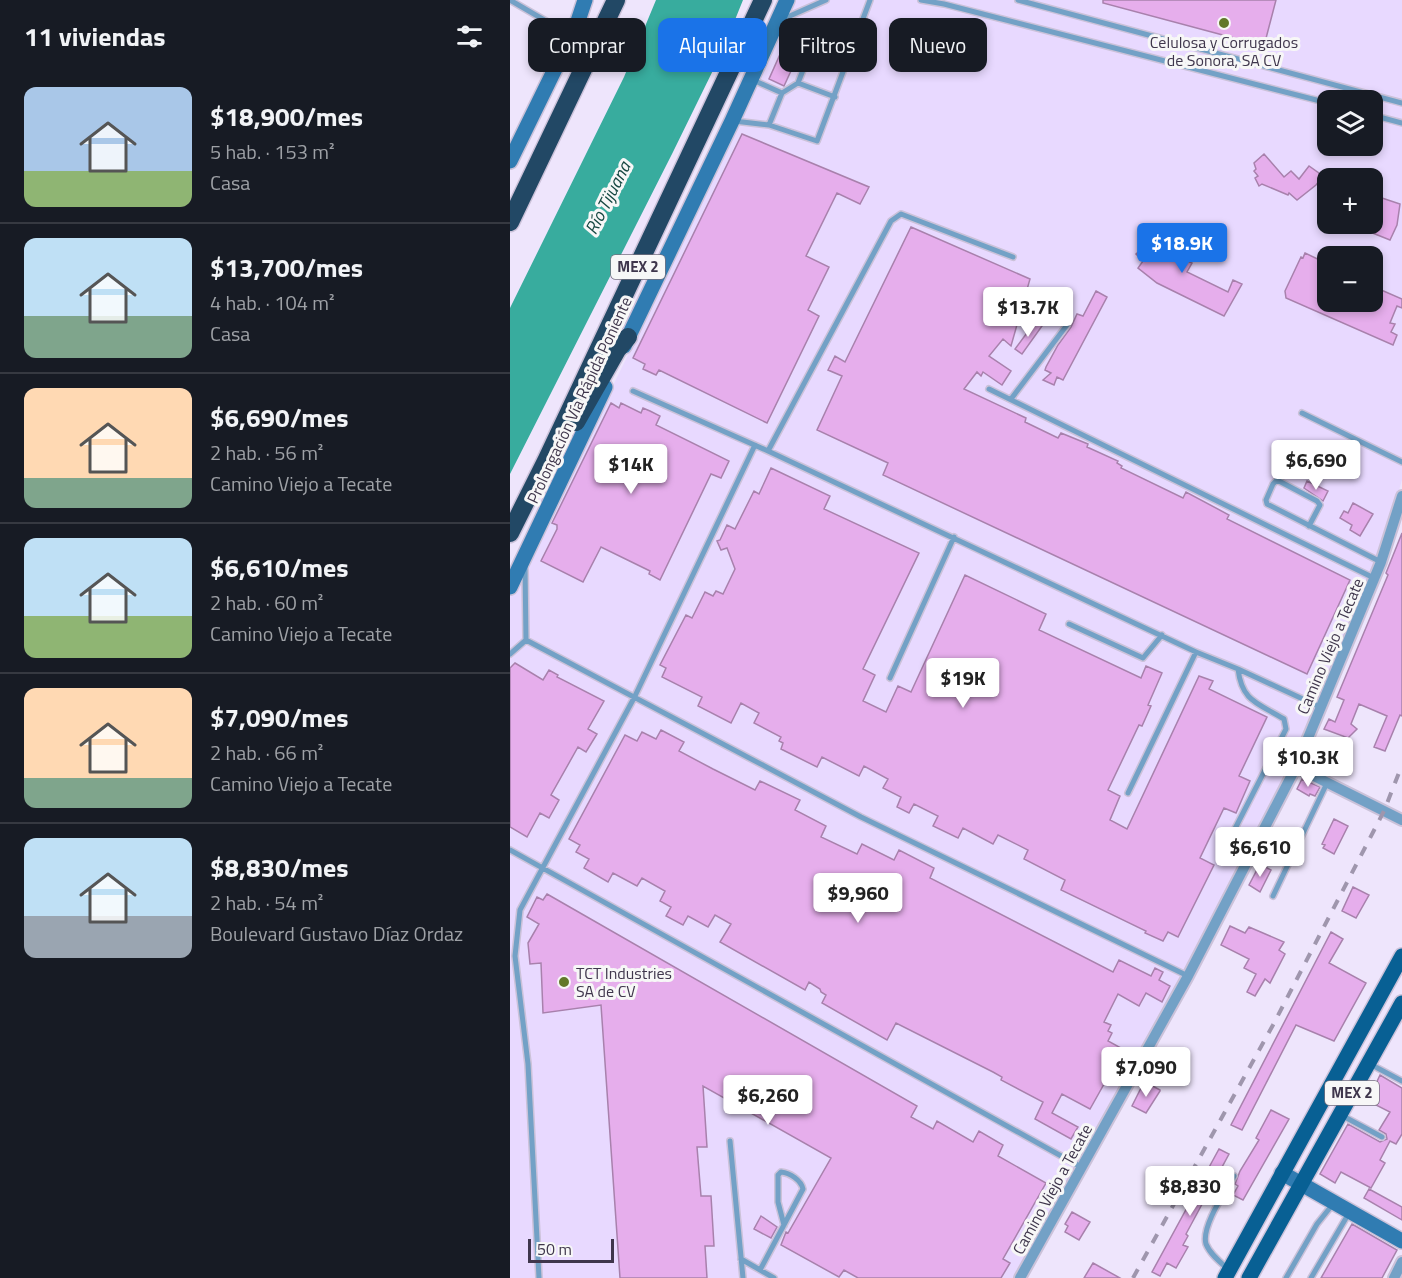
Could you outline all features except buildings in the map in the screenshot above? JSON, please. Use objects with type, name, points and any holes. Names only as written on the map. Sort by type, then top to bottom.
[{"type":"highway","points":[[510,222],[616,0]]},
{"type":"highway","name":"MEX 2","points":[[510,533],[763,0]]},
{"type":"highway","points":[[546,460],[559,452],[617,350],[628,337]]},
{"type":"main road","points":[[578,18],[585,0]]},
{"type":"main road","name":"Prolongación Vía Rápida Poniente","points":[[510,587],[732,121],[787,0]]},
{"type":"main road","points":[[510,161],[514,141],[552,72]]},
{"type":"main road","name":"MEX 2","points":[[1227,1274],[1402,956]]},
{"type":"main road","name":"MEX 2","points":[[1249,1278],[1402,1003]]},
{"type":"main road","points":[[1282,1173],[1402,1241]]},
{"type":"street","name":"Camino Viejo a Tecate","points":[[1020,1278],[1188,976],[1296,767],[1381,562],[1402,496]]},
{"type":"street","points":[[1296,767],[1402,820]]},
{"type":"street","points":[[1394,1278],[1402,1262]]},
{"type":"lane","points":[[510,0],[542,18]]},
{"type":"lane","points":[[776,26],[826,0]]},
{"type":"lane","points":[[864,18],[870,0]]},
{"type":"lane","points":[[921,0],[1317,100]]},
{"type":"lane","points":[[1018,0],[1402,103]]},
{"type":"lane","points":[[769,125],[782,93],[798,83],[802,72]]},
{"type":"lane","points":[[732,121],[769,125],[817,141],[844,72]]},
{"type":"lane","points":[[751,80],[782,93]]},
{"type":"lane","points":[[798,83],[835,97]]},
{"type":"lane","points":[[1383,118],[1402,123]]},
{"type":"lane","points":[[768,451],[891,221],[901,214],[1013,257]]},
{"type":"lane","points":[[1011,399],[1067,325]]},
{"type":"lane","points":[[989,389],[1374,578]]},
{"type":"lane","points":[[633,391],[768,451],[1196,652],[1320,707]]},
{"type":"lane","points":[[1302,412],[1402,462]]},
{"type":"lane","points":[[539,1278],[528,1064],[515,956],[520,910],[634,698],[755,446]]},
{"type":"lane","points":[[1309,526],[1320,505],[1278,480],[1273,484],[1266,500],[1267,504],[1309,526],[1381,562]]},
{"type":"lane","points":[[890,678],[954,537]]},
{"type":"lane","points":[[510,654],[526,640],[525,557]]},
{"type":"lane","points":[[1069,624],[1143,658],[1162,635]]},
{"type":"lane","points":[[526,640],[861,817],[1188,976]]},
{"type":"lane","points":[[1128,793],[1196,652]]},
{"type":"lane","points":[[1222,854],[1286,729],[1284,719],[1247,697],[1240,686],[1238,669]]},
{"type":"lane","points":[[1274,896],[1327,783]]},
{"type":"lane","points":[[510,850],[1081,1167]]},
{"type":"lane","points":[[1369,1063],[1402,1081]]},
{"type":"lane","points":[[1340,1115],[1382,1137]]},
{"type":"lane","points":[[730,1141],[743,1278]]},
{"type":"lane","points":[[760,1270],[784,1226],[803,1189],[800,1181],[781,1172],[778,1175],[778,1202],[784,1226]]},
{"type":"lane","points":[[1227,1274],[1207,1246],[1205,1232],[1233,1176]]},
{"type":"lane","points":[[1286,1278],[1317,1224],[1333,1203]]},
{"type":"lane","points":[[1311,1278],[1350,1212]]},
{"type":"lane","points":[[741,1259],[774,1278]]},
{"type":"shaded area","points":[[790,0],[1402,0],[1402,480],[1377,566],[1291,762],[1185,974],[1015,1278],[510,1278],[510,596],[721,165],[760,72],[767,72],[767,55],[779,26],[779,72],[877,72],[877,18],[782,18]]},
{"type":"water","name":"Río Tijuana","points":[[656,0],[743,0],[736,18],[658,18],[658,72],[712,72],[510,474],[510,308],[626,72],[646,72],[646,24]]},
{"type":"railway","points":[[1133,1278],[1273,1025],[1384,811],[1402,765]]},
{"type":"place","name":"Celulosa y Corrugados de Sonora, SA CV","points":[[1224,23]]},
{"type":"place","name":"TCT Industries SA de CV","points":[[564,982]]}]
